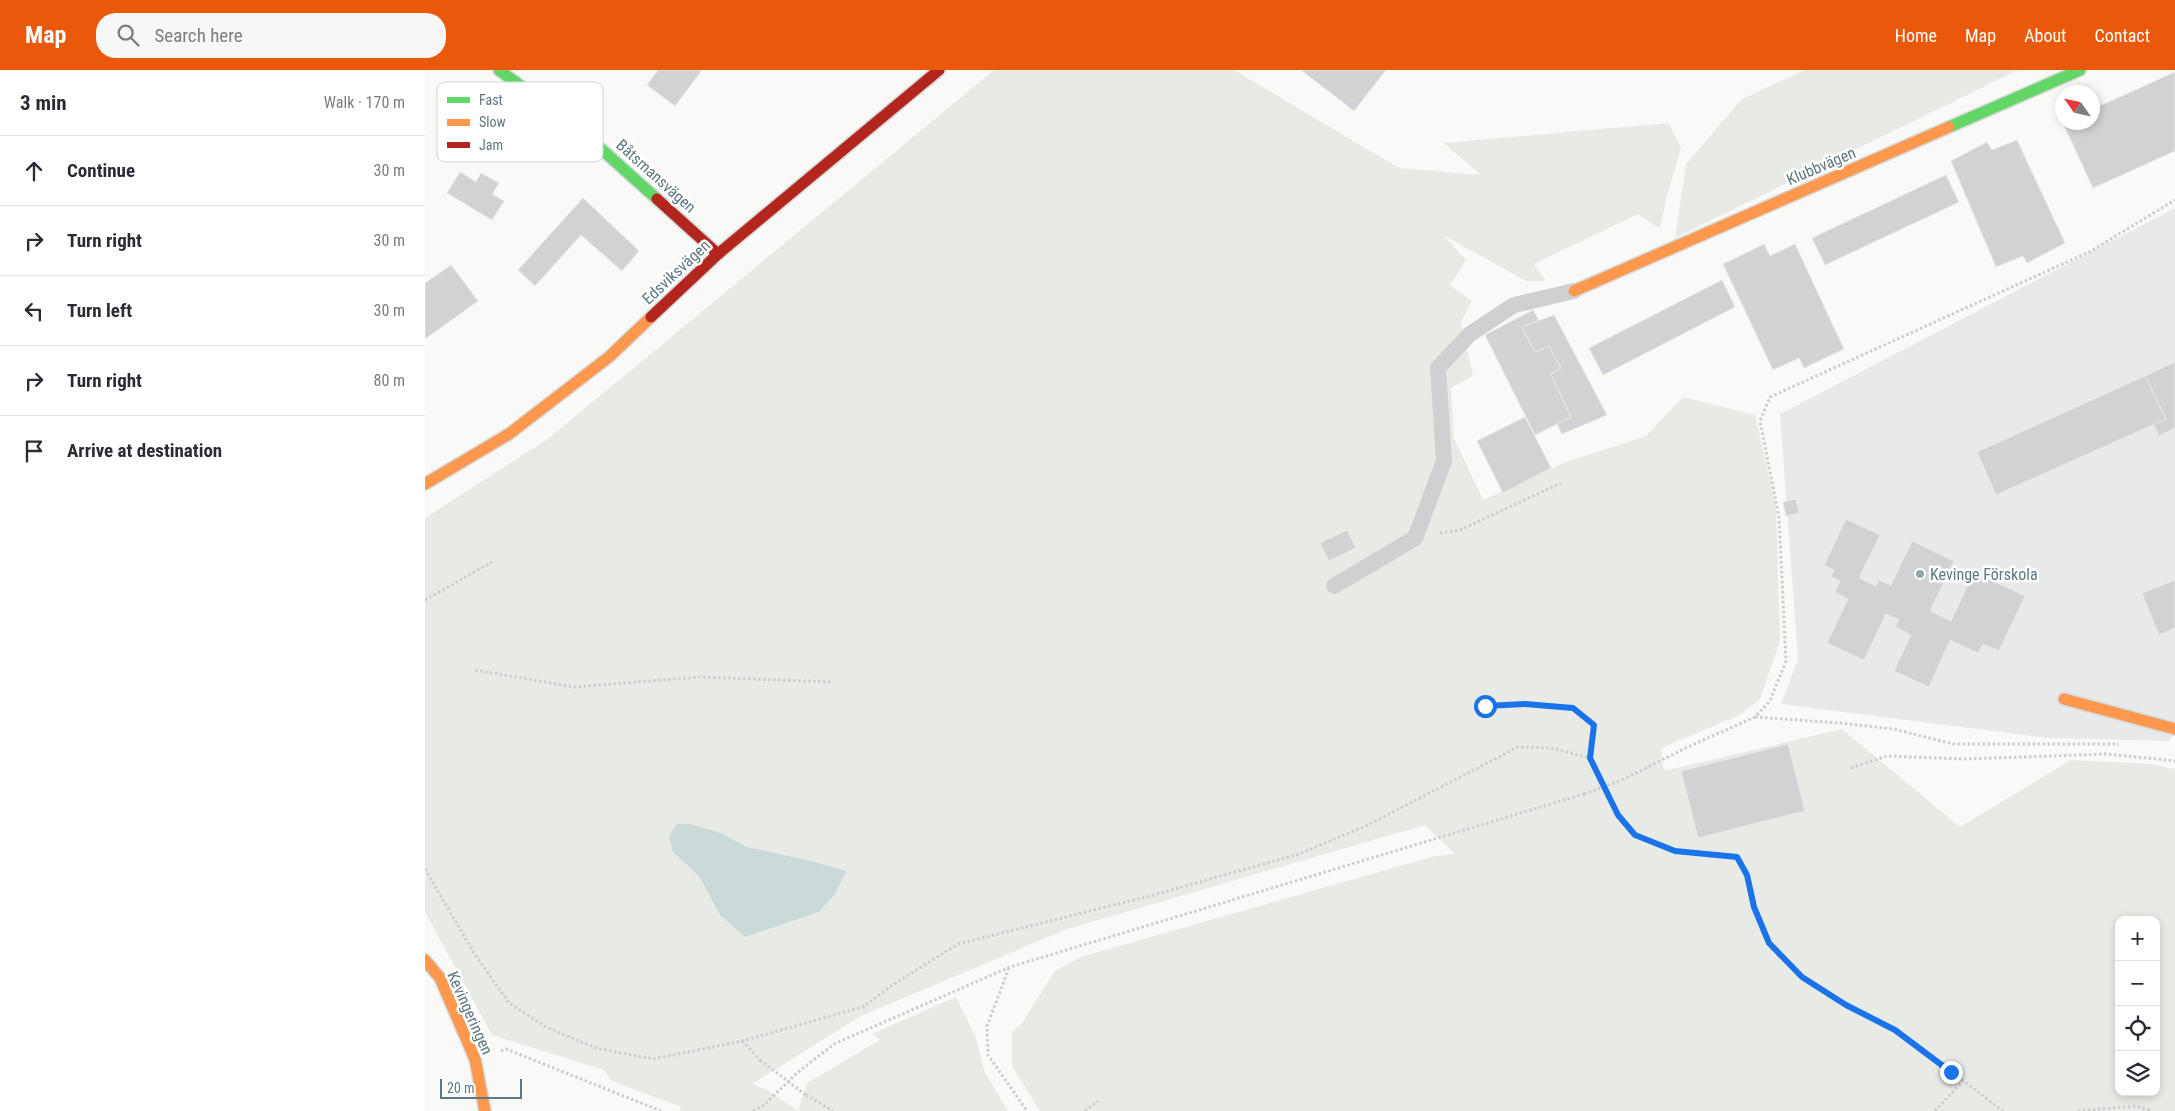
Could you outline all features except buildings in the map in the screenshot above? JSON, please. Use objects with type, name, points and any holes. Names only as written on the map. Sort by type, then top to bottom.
[{"type":"street","name":"Båtsmansvägen","points":[[499,70],[515,82]]},
{"type":"street","name":"Edsviksvägen","points":[[425,484],[509,434],[609,357],[718,254],[939,70]]},
{"type":"street","name":"Klubbvägen","points":[[1574,291],[2080,70]]},
{"type":"street","name":"Båtsmansvägen","points":[[603,151],[718,254]]},
{"type":"street","points":[[2064,699],[2175,729]]},
{"type":"street","name":"Kevingeringen","points":[[425,960],[440,978],[475,1059],[485,1111]]},
{"type":"lane","points":[[1334,586],[1415,538],[1444,461],[1438,368],[1470,334],[1514,306],[1574,291]]},
{"type":"path","points":[[753,1111],[764,1105],[833,1044],[1009,967],[1584,794],[1622,780],[1690,746],[1755,717],[1770,701],[1787,661],[1779,517],[1760,420],[1770,397],[2091,251],[2175,200]]},
{"type":"path","points":[[1415,538],[1460,530],[1561,483]]},
{"type":"path","points":[[425,600],[492,562]]},
{"type":"path","points":[[475,670],[574,687],[699,677],[832,682]]},
{"type":"path","points":[[1485,706],[1525,704],[1573,708],[1594,725],[1590,758],[1618,815],[1635,835],[1675,851],[1737,857],[1747,875],[1754,907],[1769,943],[1802,977],[1846,1005],[1895,1030],[2003,1111]]},
{"type":"path","points":[[1755,717],[1840,722],[1894,728],[1953,744],[2127,744]]},
{"type":"path","points":[[425,869],[473,953],[509,1003],[546,1026],[596,1048],[653,1059],[742,1041],[863,1007],[891,986],[958,944],[1141,898],[1299,854],[1368,824],[1519,747],[1551,748],[1590,758]]},
{"type":"path","points":[[1851,768],[1887,756],[1965,759],[2107,754],[2175,761]]},
{"type":"path","points":[[1009,967],[987,1026],[988,1055],[1027,1111]]},
{"type":"path","points":[[742,1041],[759,1060],[806,1095],[833,1111]]},
{"type":"path","points":[[475,1059],[506,1049],[661,1111]]},
{"type":"path","points":[[1935,1111],[1963,1081]]},
{"type":"path","points":[[1085,1111],[1098,1101]]},
{"type":"path","points":[[2078,1111],[2136,1106],[2152,1111]]},
{"type":"shaded area","points":[[994,70],[1234,70],[1399,168],[1481,175],[1444,143],[1669,123],[1681,148],[1666,199],[1660,229],[1638,214],[1534,264],[1546,281],[1526,281],[1443,235],[1466,260],[1450,285],[1472,301],[1461,322],[1473,376],[1451,388],[1454,438],[1483,500],[1566,462],[1646,436],[1683,397],[1755,415],[1776,507],[1780,641],[1760,699],[1740,715],[1661,748],[1664,771],[1842,729],[1960,827],[2071,760],[2151,764],[2175,769],[2175,1111],[1040,1111],[1012,1066],[1012,1032],[1022,1023],[1055,971],[1081,957],[1435,856],[1455,854],[1425,825],[1067,929],[861,1016],[752,1084],[769,1091],[798,1111],[679,1111],[681,1107],[612,1081],[604,1070],[492,1035],[425,912],[425,518],[549,438]]},
{"type":"shaded area","points":[[1805,70],[2018,70],[1675,238],[1686,164],[1742,99]]},
{"type":"shaded area","points":[[2175,208],[2175,731],[2169,741],[2047,738],[1781,704],[1798,659],[1780,414]]},
{"type":"shaded area","points":[[677,824],[690,824],[721,833],[747,847],[846,871],[835,894],[819,912],[745,937],[720,915],[699,876],[673,852],[669,836]]},
{"type":"shaded area","points":[[956,997],[976,1038],[985,1073],[1008,1111],[798,1111],[807,1083],[880,1040],[872,1034]]},
{"type":"traffic: fast","points":[[499,70],[515,82]]},
{"type":"traffic: fast","points":[[1949,127],[2080,70]]},
{"type":"traffic: fast","points":[[603,151],[657,199]]},
{"type":"traffic: slow","points":[[1574,291],[1949,127]]},
{"type":"traffic: slow","points":[[425,484],[509,434],[609,357],[651,317]]},
{"type":"traffic: slow","points":[[2064,699],[2175,729]]},
{"type":"traffic: slow","points":[[425,960],[440,978],[475,1059],[485,1111]]},
{"type":"traffic: jam","points":[[651,317],[718,254],[939,70]]},
{"type":"traffic: jam","points":[[657,199],[718,254]]},
{"type":"place","name":"Kevinge Förskola","points":[[1920,574]]},
{"type":"route","points":[[1485,706],[1525,704],[1573,708],[1594,725],[1590,758],[1618,815],[1635,835],[1675,851],[1737,857],[1747,875],[1754,907],[1769,943],[1802,977],[1846,1005],[1895,1030],[1951,1072]]}]
